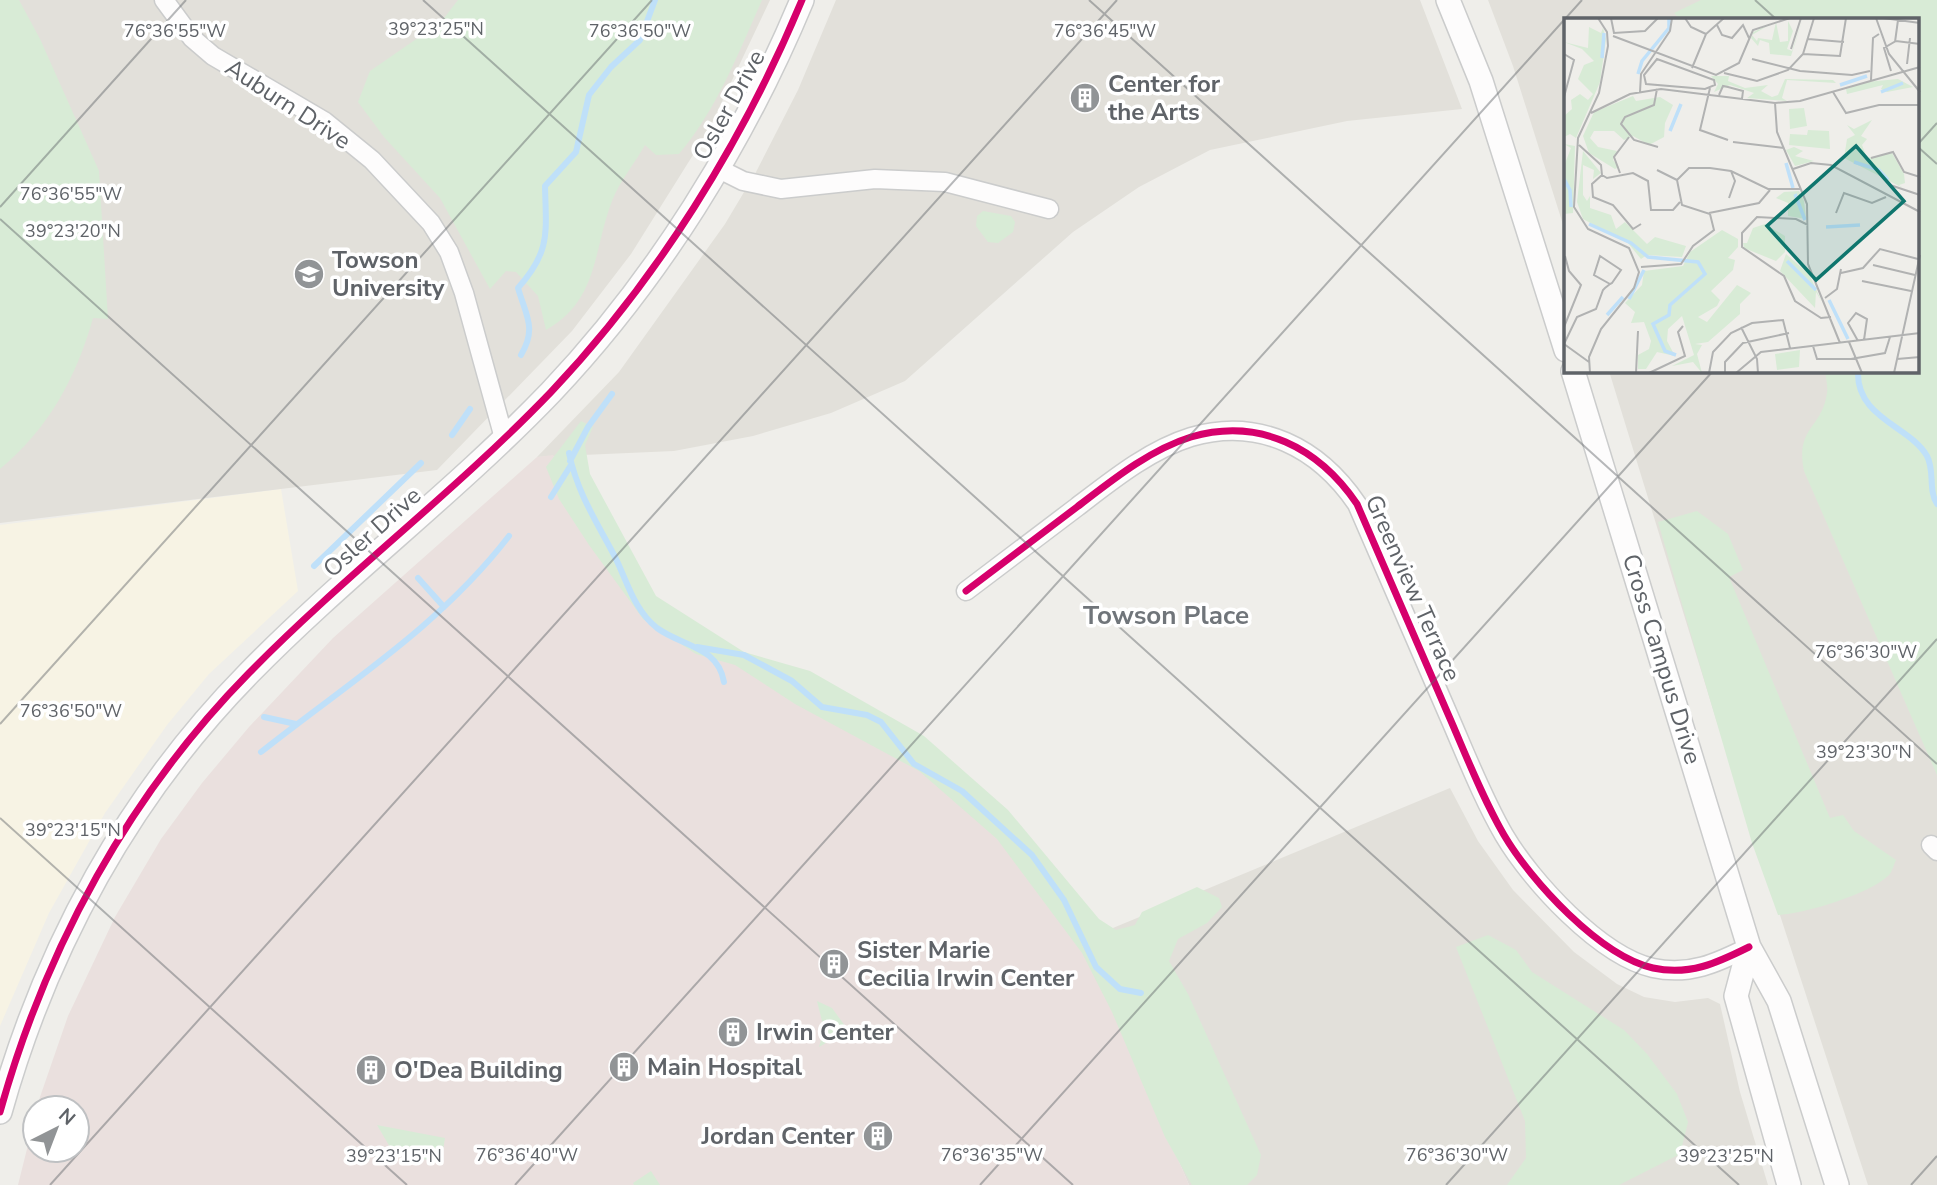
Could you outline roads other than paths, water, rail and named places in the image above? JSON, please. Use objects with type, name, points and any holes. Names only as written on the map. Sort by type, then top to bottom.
[{"type":"street","name":"Auburn Drive","points":[[164,0],[192,38],[213,56],[324,121],[372,160],[431,223],[449,252],[464,293],[504,438]]},
{"type":"street","name":"Osler Drive","points":[[0,1112],[28,1023],[65,937],[102,865],[168,768],[248,674],[504,438],[550,392],[618,315],[717,168],[775,67],[802,0]]},
{"type":"street","points":[[1448,0],[1481,81],[1564,343]]},
{"type":"street","points":[[717,168],[743,181],[781,189],[875,179],[945,181],[1049,209]]},
{"type":"street","name":"Cross Campus Drive","points":[[1574,373],[1749,947],[1779,1000],[1837,1185]]},
{"type":"street","name":"Greenview Terrace","points":[[966,591],[1104,487],[1152,455],[1192,437],[1226,433],[1259,434],[1294,443],[1336,475],[1357,504],[1487,804],[1522,863],[1591,932],[1632,960],[1652,968],[1693,970],[1713,965],[1749,947]]},
{"type":"street","points":[[1749,947],[1736,996],[1788,1185]]},
{"type":"waterway","points":[[521,355],[526,346],[529,329],[518,288],[536,263],[544,241],[545,186],[576,152],[589,95],[611,67],[640,40],[655,0]]},
{"type":"waterway","points":[[1858,373],[1860,387],[1874,411],[1909,437],[1927,456],[1937,504]]},
{"type":"waterway","points":[[570,461],[588,427],[612,394]]},
{"type":"waterway","points":[[452,435],[470,409]]},
{"type":"waterway","points":[[569,453],[582,493],[642,612],[657,628],[706,654],[720,670],[724,682]]},
{"type":"waterway","points":[[314,566],[421,463]]},
{"type":"waterway","points":[[551,497],[571,465]]},
{"type":"waterway","points":[[261,752],[423,626],[482,568],[509,536]]},
{"type":"waterway","points":[[418,578],[444,607]]},
{"type":"waterway","points":[[697,647],[744,655],[792,681],[822,707],[867,715],[881,722],[914,764],[962,791],[1032,855],[1064,900],[1096,967],[1120,989],[1141,993]]},
{"type":"waterway","points":[[264,717],[296,724]]},
{"type":"place","name":"Center for the Arts","points":[[1085,98]]},
{"type":"place","name":"Towson University","points":[[309,274]]},
{"type":"place","name":"Sister Marie Cecilia Irwin Center","points":[[834,964]]},
{"type":"place","name":"Irwin Center","points":[[733,1032]]},
{"type":"place","name":"Main Hospital","points":[[624,1067]]},
{"type":"place","name":"O'Dea Building","points":[[371,1070]]},
{"type":"place","name":"Jordan Center","points":[[878,1136]]},
{"type":"district","name":"Towson Place","points":[[1166,615]]}]
